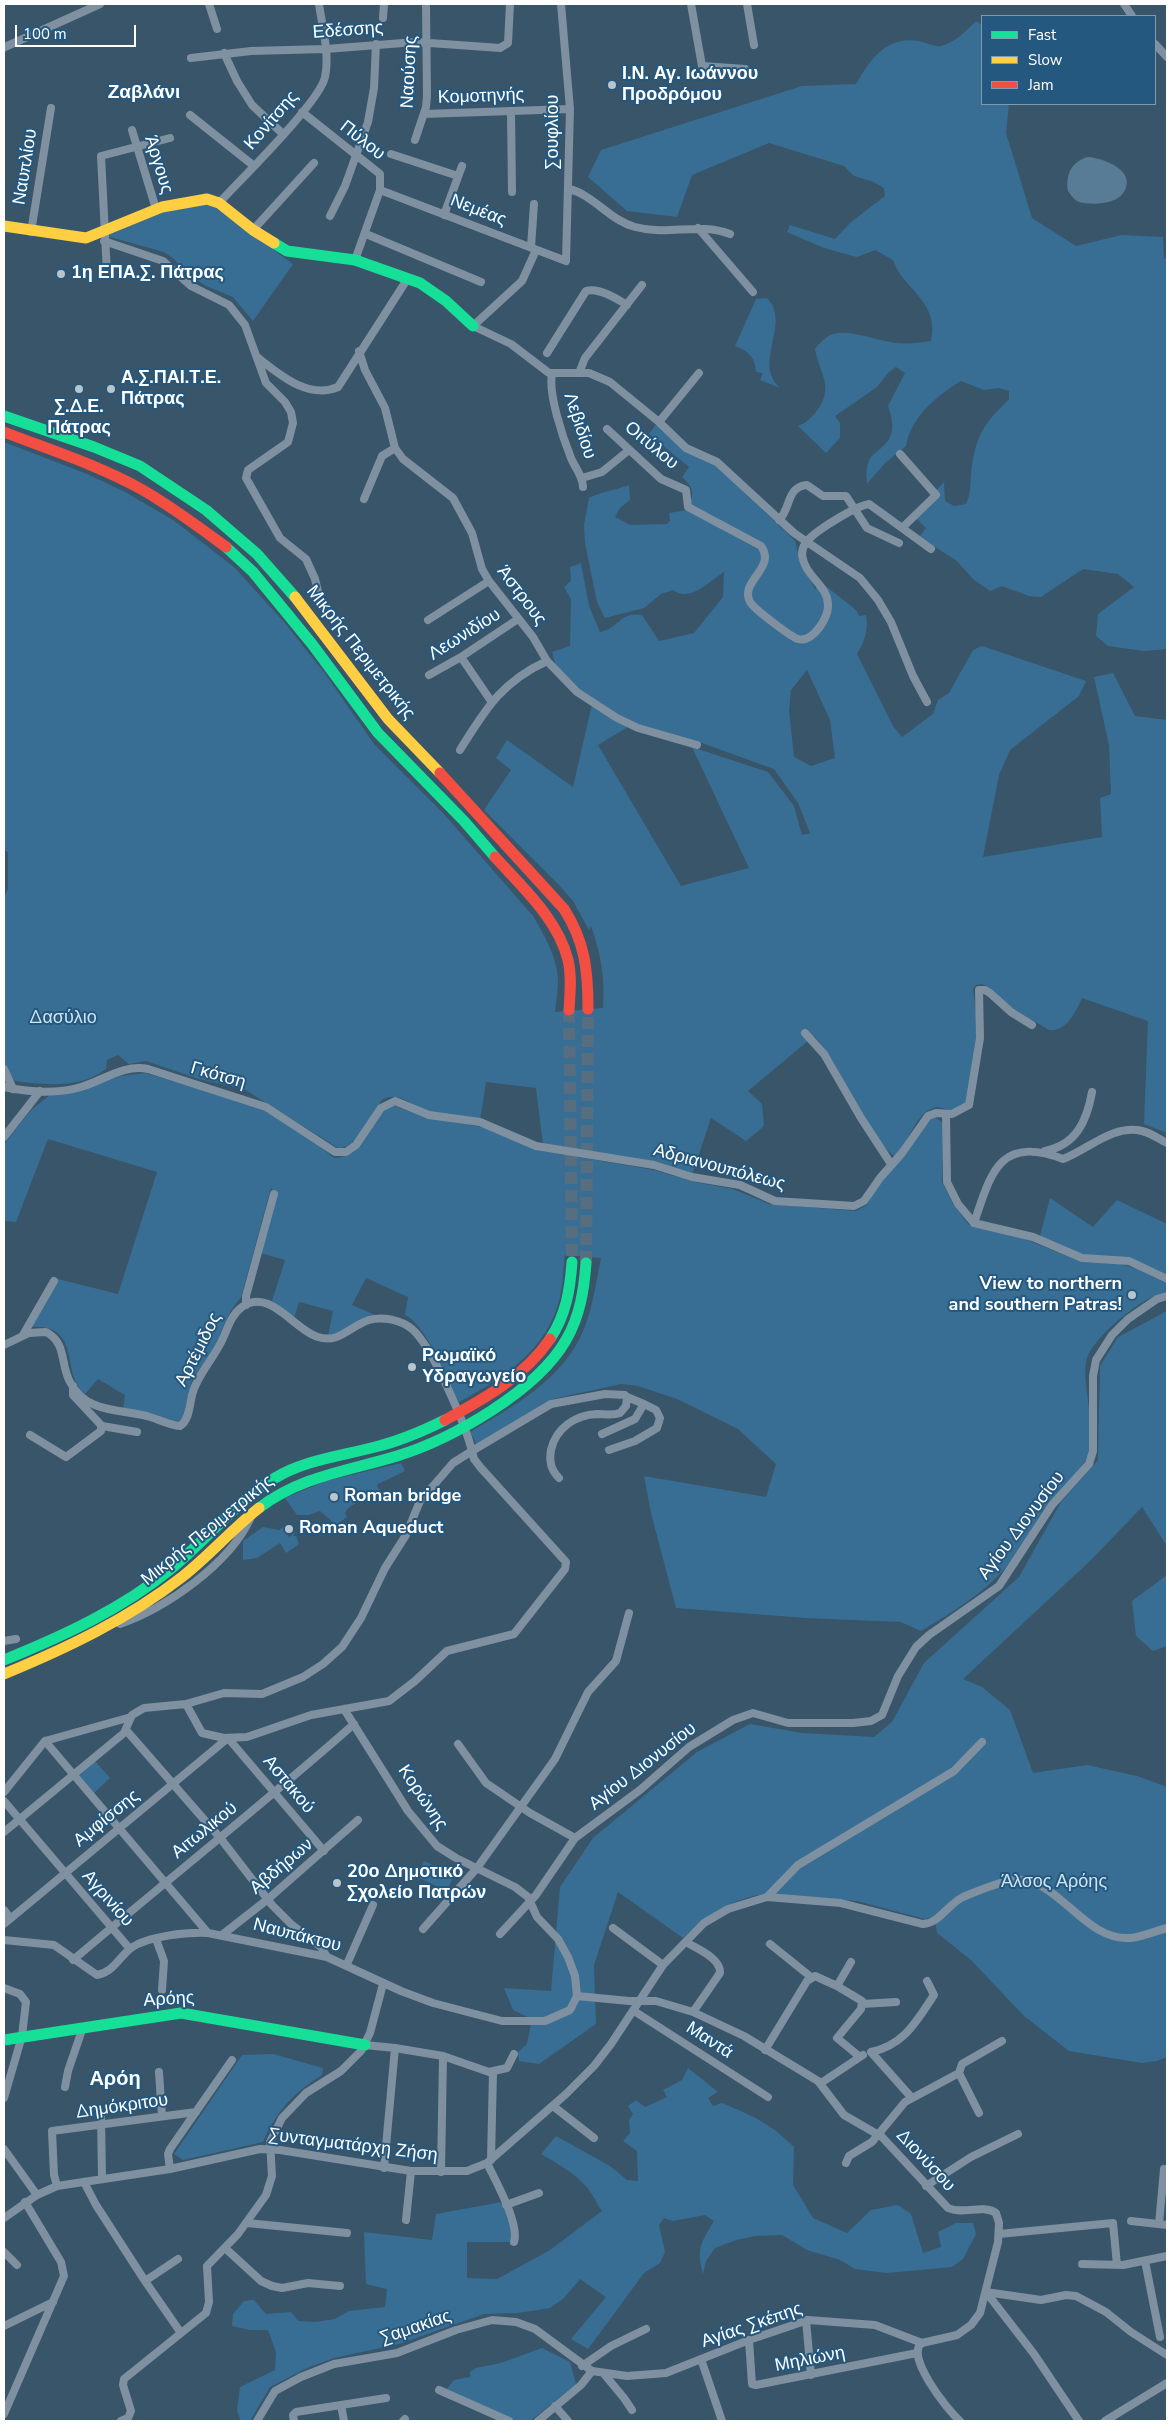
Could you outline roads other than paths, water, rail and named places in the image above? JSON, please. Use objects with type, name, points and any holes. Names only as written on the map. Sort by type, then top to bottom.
[{"type":"main road","points":[[4,226],[76,238],[104,237],[156,209],[202,198],[219,203],[252,230],[286,251],[355,260],[408,278],[438,294],[473,326]]},
{"type":"main road","name":"Μικρής Περιμετρικής","points":[[4,416],[94,446],[145,469],[206,510],[257,554],[305,609],[388,719],[468,802],[505,846],[564,909],[573,923],[585,955],[588,976],[588,1009]]},
{"type":"main road","name":"Μικρής Περιμετρικής","points":[[4,432],[87,464],[147,492],[217,540],[253,572],[312,644],[378,732],[464,821],[545,914],[558,935],[568,960],[570,981],[569,1010]]},
{"type":"main road","name":"Μικρής Περιμετρικής","points":[[4,1660],[80,1627],[135,1595],[174,1566],[248,1498],[277,1477],[319,1459],[408,1437],[452,1416],[511,1381],[538,1356],[560,1324],[571,1289],[572,1262]]},
{"type":"main road","name":"Μικρής Περιμετρικής","points":[[4,1674],[102,1631],[144,1605],[181,1578],[277,1495],[298,1483],[326,1473],[415,1449],[479,1417],[513,1396],[546,1368],[570,1336],[583,1301],[586,1263]]},
{"type":"main road","name":"Αρόης","points":[[4,2040],[181,2012],[365,2044]]},
{"type":"street","points":[[6,48],[100,4]]},
{"type":"street","points":[[209,4],[217,29]]},
{"type":"street","name":"Κονίτσης","points":[[219,203],[284,134],[302,112],[325,78],[326,49],[319,4]]},
{"type":"street","points":[[383,18],[384,4]]},
{"type":"street","name":"Ναούσης","points":[[415,140],[424,114],[427,90],[426,4]]},
{"type":"street","name":"Εδέσσης","points":[[191,58],[224,53],[278,49],[326,49],[376,44],[427,42],[500,48],[506,46],[510,4]]},
{"type":"street","name":"Σουφλίου","points":[[561,4],[570,109],[566,261]]},
{"type":"street","points":[[691,4],[702,66],[745,69]]},
{"type":"street","points":[[747,4],[754,45]]},
{"type":"street","points":[[1124,4],[1131,15]]},
{"type":"street","points":[[330,216],[345,186],[355,155],[363,140],[370,115],[376,73],[376,44]]},
{"type":"street","points":[[1156,45],[1167,57]]},
{"type":"street","points":[[224,53],[237,81],[252,105],[284,134]]},
{"type":"street","name":"Ναυπλίου","points":[[32,232],[51,108]]},
{"type":"street","name":"Κομοτηνής","points":[[424,114],[570,109]]},
{"type":"street","points":[[511,111],[512,192]]},
{"type":"street","name":"Πύλου","points":[[302,112],[381,176],[380,190],[366,234],[355,260]]},
{"type":"street","points":[[190,114],[254,166]]},
{"type":"street","name":"Άργους","points":[[132,130],[156,209]]},
{"type":"street","points":[[107,274],[101,156],[170,138]]},
{"type":"street","points":[[392,154],[458,176]]},
{"type":"street","points":[[252,230],[314,163]]},
{"type":"street","points":[[444,215],[462,166]]},
{"type":"street","points":[[569,189],[582,193],[615,218],[632,226],[664,231],[706,227],[730,234]]},
{"type":"street","name":"Νεμέας","points":[[380,190],[566,261]]},
{"type":"street","points":[[534,204],[534,248],[522,281],[473,326],[507,342],[552,374],[594,374],[610,382],[659,422],[686,448],[723,466],[779,520],[807,542],[860,578],[874,595],[894,628],[913,676],[927,702]]},
{"type":"street","points":[[698,228],[753,292]]},
{"type":"street","points":[[366,234],[481,282]]},
{"type":"street","points":[[104,237],[163,260],[191,286],[229,305],[248,329],[266,383],[288,406],[292,417],[292,430],[288,442],[248,470],[246,478],[280,538],[306,559],[315,579],[321,604]]},
{"type":"street","points":[[257,357],[295,385],[330,391],[338,387],[346,378],[359,352],[408,278]]},
{"type":"street","points":[[579,373],[585,358],[642,285]]},
{"type":"street","points":[[547,353],[586,291],[602,293],[627,306]]},
{"type":"street","points":[[359,352],[368,375],[385,408],[395,448],[382,456],[364,499]]},
{"type":"street","points":[[659,422],[699,373]]},
{"type":"street","name":"Λεβιδίου","points":[[552,374],[551,384],[558,414],[568,450],[582,483],[602,472],[630,450]]},
{"type":"street","name":"Οιτύλου","points":[[607,429],[661,479],[686,490],[688,506],[755,542],[762,548],[764,564],[750,586],[748,598],[762,615],[801,640],[811,636],[819,627],[827,615],[829,606],[823,588],[816,583],[803,562],[802,551],[807,542]]},
{"type":"street","name":"Άστρους","points":[[395,448],[403,458],[453,498],[472,533],[482,569],[489,581],[538,644],[547,661],[577,692],[618,718],[647,731],[697,745]]},
{"type":"street","points":[[900,454],[936,494],[902,528]]},
{"type":"street","points":[[779,520],[783,515],[790,496],[804,486],[812,487],[824,496],[846,496],[867,528],[899,543]]},
{"type":"street","points":[[807,542],[856,510],[870,504],[931,548]]},
{"type":"street","points":[[428,620],[489,581]]},
{"type":"street","name":"Λεωνιδίου","points":[[429,675],[461,657],[518,619]]},
{"type":"street","points":[[461,657],[491,701]]},
{"type":"street","points":[[460,750],[491,701],[521,675],[547,661]]},
{"type":"street","name":"Αδριανουπόλεως","points":[[392,1101],[398,1101],[429,1115],[480,1122],[536,1146],[654,1165],[698,1179],[735,1184],[766,1198],[780,1201],[860,1205],[891,1164],[902,1153],[923,1120],[932,1114],[960,1112],[970,1104],[980,1038],[979,990],[988,991],[1011,1012],[1032,1025]]},
{"type":"street","points":[[805,1033],[824,1054],[861,1118],[891,1164]]},
{"type":"street","name":"Γκότση","points":[[4,1087],[40,1091],[68,1090],[87,1085],[118,1072],[134,1068],[148,1069],[266,1107],[332,1151],[338,1152],[349,1151],[356,1145],[381,1108],[392,1101]]},
{"type":"street","points":[[4,1069],[13,1089]]},
{"type":"street","points":[[4,1137],[40,1091]]},
{"type":"street","points":[[974,1223],[988,1180],[1003,1162],[1014,1153],[1043,1151],[1062,1147],[1074,1137],[1084,1122],[1092,1092]]},
{"type":"street","points":[[946,1114],[947,1182],[958,1204],[974,1223],[1034,1237],[1082,1258],[1129,1261],[1167,1279]]},
{"type":"street","points":[[1043,1151],[1063,1159],[1079,1153],[1116,1131],[1144,1132],[1167,1143]]},
{"type":"street","points":[[246,1304],[246,1296],[257,1250],[274,1194]]},
{"type":"street","points":[[23,1335],[54,1280]]},
{"type":"street","name":"Αγίου Διονυσίου","points":[[500,1934],[530,1903],[575,1838],[644,1787],[689,1747],[740,1716],[752,1713],[788,1723],[853,1723],[871,1721],[882,1715],[898,1676],[916,1647],[929,1634],[999,1586],[1052,1505],[1089,1464],[1093,1451],[1096,1360],[1112,1335],[1128,1318],[1167,1296]]},
{"type":"street","name":"Αρτέμιδος","points":[[72,1386],[87,1401],[101,1409],[136,1414],[176,1426],[182,1425],[196,1382],[221,1343],[234,1315],[246,1304],[255,1302],[269,1304],[310,1334],[322,1338],[339,1337],[375,1319],[390,1320],[409,1327],[426,1346],[451,1397],[472,1450]]},
{"type":"street","points":[[4,1345],[23,1335],[43,1331],[56,1340],[63,1352],[68,1379],[75,1399],[102,1426],[137,1432]]},
{"type":"street","points":[[4,1792],[43,1743],[131,1717],[144,1708],[186,1704],[221,1693],[262,1694],[303,1677],[330,1659],[342,1647],[361,1618],[385,1568],[406,1535],[420,1500],[454,1463],[472,1450],[552,1404],[609,1393],[621,1393],[627,1398],[656,1410],[660,1418],[657,1428],[635,1441],[609,1450]]},
{"type":"street","points":[[559,1478],[551,1468],[550,1458],[553,1444],[559,1432],[571,1422],[584,1416],[620,1413],[626,1406],[627,1398]]},
{"type":"street","points":[[602,1434],[635,1419],[644,1404]]},
{"type":"street","points":[[30,1435],[66,1457],[98,1433],[102,1426]]},
{"type":"street","points":[[186,1704],[202,1733],[228,1738],[260,1734],[311,1715],[389,1701],[450,1650],[514,1634],[567,1565],[564,1558],[481,1468],[474,1459],[472,1450]]},
{"type":"street","points":[[423,1929],[477,1868],[555,1759],[588,1692],[614,1664],[624,1638],[629,1612]]},
{"type":"street","points":[[4,1641],[16,1639]]},
{"type":"street","name":"Κορώνης","points":[[344,1709],[408,1811],[443,1851],[520,1890],[530,1903],[537,1917],[558,1939],[568,1957],[574,1972],[577,1996]]},
{"type":"street","points":[[4,1832],[126,1730],[131,1717]]},
{"type":"street","name":"Αιτωλικού","points":[[73,1960],[166,1882],[221,1839],[354,1724]]},
{"type":"street","points":[[126,1730],[221,1839],[268,1899],[292,1925],[321,1947],[327,1957]]},
{"type":"street","name":"Αμφίσσης","points":[[4,1924],[228,1738]]},
{"type":"street","name":"Αστακού","points":[[228,1738],[324,1851]]},
{"type":"street","points":[[767,1897],[798,1865],[954,1771],[982,1742]]},
{"type":"street","points":[[43,1743],[166,1882],[208,1933]]},
{"type":"street","points":[[458,1744],[482,1779],[521,1807],[575,1838]]},
{"type":"street","name":"Αγρινίου","points":[[4,1801],[130,1949]]},
{"type":"street","name":"Αβδήρων","points":[[222,1935],[268,1899],[358,1820]]},
{"type":"street","points":[[767,1897],[841,1903],[923,1924],[931,1923],[962,1898],[1013,1880],[1035,1882],[1094,1927],[1108,1934],[1130,1938],[1167,1928]]},
{"type":"street","name":"Συνταγματάρχη Ζήση","points":[[4,2218],[25,2202],[57,2186],[170,2169],[270,2148],[384,2168],[411,2171],[467,2171],[489,2161],[553,2106],[594,2066],[634,2011],[662,1965],[704,1923],[718,1914],[754,1899],[767,1897]]},
{"type":"street","points":[[347,1964],[373,1905]]},
{"type":"street","points":[[4,1910],[10,1918]]},
{"type":"street","points":[[613,1928],[662,1965]]},
{"type":"street","name":"Ναυπάκτου","points":[[130,1949],[156,1939],[184,1934],[208,1933],[222,1935],[327,1957],[347,1964],[383,1984],[433,2003],[502,2021],[545,2021],[570,2010],[577,1996]]},
{"type":"street","points":[[156,1939],[164,1961],[162,1990]]},
{"type":"street","points":[[4,1940],[54,1945],[97,1975],[113,1967],[130,1949]]},
{"type":"street","points":[[686,1942],[716,1961],[720,1967],[720,1973],[693,2012]]},
{"type":"street","points":[[770,1944],[811,1977],[817,1977],[838,1986],[859,1998],[862,2004]]},
{"type":"street","points":[[838,1986],[851,1962]]},
{"type":"street","points":[[765,2050],[811,1977]]},
{"type":"street","points":[[821,2083],[860,2057],[892,2046],[903,2037],[934,1995],[927,1981]]},
{"type":"street","points":[[121,2421],[128,2418],[131,2411],[123,2385],[124,2379],[207,2310],[209,2299],[207,2266],[247,2223],[264,2199],[271,2183],[272,2163],[270,2148],[275,2129],[291,2107],[317,2085],[345,2067],[359,2054],[365,2044],[383,1984]]},
{"type":"street","points":[[4,1988],[20,1994],[24,1998],[22,2036],[4,2098]]},
{"type":"street","points":[[577,1996],[639,2001]]},
{"type":"street","name":"Διονύσου","points":[[639,2001],[651,2000],[693,2012],[737,2032],[821,2083],[844,2115],[878,2134],[896,2150],[926,2186],[951,2209],[994,2212],[999,2216],[999,2234],[980,2313],[968,2328],[951,2337],[922,2343]]},
{"type":"street","points":[[862,2004],[896,2002]]},
{"type":"street","points":[[860,2057],[837,2038],[858,2013],[862,2004]]},
{"type":"street","name":"Μαντά","points":[[634,2011],[768,2097]]},
{"type":"street","points":[[66,2087],[68,2071],[83,2027]]},
{"type":"street","points":[[846,2163],[849,2156],[867,2146],[899,2107],[911,2097],[959,2072],[962,2064],[1002,2041]]},
{"type":"street","points":[[365,2044],[443,2056],[493,2072],[507,2068],[514,2054]]},
{"type":"street","points":[[384,2168],[395,2048]]},
{"type":"street","points":[[871,2052],[911,2097]]},
{"type":"street","points":[[440,2172],[443,2056]]},
{"type":"street","points":[[170,2169],[168,2154],[232,2060]]},
{"type":"street","points":[[159,2072],[162,2116]]},
{"type":"street","points":[[493,2072],[489,2161],[515,2234],[514,2242]]},
{"type":"street","points":[[959,2072],[979,2113]]},
{"type":"street","points":[[553,2106],[594,2138]]},
{"type":"street","name":"Δημόκριτου","points":[[57,2186],[54,2175],[52,2132],[196,2112]]},
{"type":"street","points":[[101,2115],[102,2179]]},
{"type":"street","points":[[926,2186],[970,2157],[1018,2134]]},
{"type":"street","points":[[5,2154],[37,2195]]},
{"type":"street","points":[[1131,2221],[1163,2225],[1164,2169]]},
{"type":"street","points":[[406,2220],[411,2171]]},
{"type":"street","points":[[84,2182],[96,2205],[145,2282],[181,2333]]},
{"type":"street","points":[[506,2205],[538,2193]]},
{"type":"street","points":[[4,2414],[64,2276],[64,2269],[25,2202]]},
{"type":"street","points":[[247,2223],[347,2233]]},
{"type":"street","points":[[999,2234],[1112,2223],[1117,2265]]},
{"type":"street","points":[[225,2248],[261,2281],[272,2286],[282,2288],[308,2283],[340,2286]]},
{"type":"street","points":[[4,2252],[17,2265]]},
{"type":"street","points":[[1082,2264],[1117,2265],[1167,2256]]},
{"type":"street","points":[[145,2282],[178,2259]]},
{"type":"street","points":[[1145,2261],[1160,2337]]},
{"type":"street","points":[[986,2292],[1040,2300],[1066,2295],[1076,2296],[1106,2312],[1167,2355]]},
{"type":"street","points":[[986,2292],[1034,2354],[1078,2421]]},
{"type":"street","points":[[4,2326],[53,2302]]},
{"type":"street","name":"Σαμακίας","points":[[257,2421],[275,2391],[285,2383],[334,2364],[397,2353],[456,2330],[486,2321],[504,2320],[531,2327],[582,2366],[592,2371]]},
{"type":"street","points":[[806,2320],[810,2375]]},
{"type":"street","name":"Αγίας Σκέπης","points":[[592,2371],[637,2377],[656,2375],[806,2320],[875,2326],[922,2343]]},
{"type":"street","points":[[582,2366],[610,2346],[646,2329]]},
{"type":"street","points":[[1151,2344],[1167,2333]]},
{"type":"street","name":"Μηλιώνη","points":[[749,2340],[754,2385],[917,2353]]},
{"type":"street","points":[[922,2343],[917,2353],[920,2364],[941,2400],[960,2421]]},
{"type":"street","points":[[701,2359],[722,2421]]},
{"type":"street","points":[[538,2421],[581,2385],[592,2371]]},
{"type":"street","points":[[604,2374],[632,2410]]},
{"type":"street","points":[[1105,2421],[1167,2383]]},
{"type":"street","points":[[439,2390],[509,2421]]},
{"type":"street","points":[[294,2421],[293,2415],[296,2412],[386,2398]]},
{"type":"street","points":[[342,2404],[344,2421]]},
{"type":"street","points":[[555,2406],[568,2421]]},
{"type":"tunnel","points":[[586,1263],[588,1009]]},
{"type":"tunnel","points":[[569,1010],[572,1262]]},
{"type":"place","name":"Ι.Ν. Αγ. Ιωάννου Προδρόμου","points":[[612,85]]},
{"type":"place","name":"1η ΕΠΑ.Σ. Πάτρας","points":[[61,274]]},
{"type":"place","name":"Σ.Δ.Ε. Πάτρας","points":[[79,389]]},
{"type":"place","name":"Α.Σ.ΠΑΙ.Τ.Ε. Πάτρας","points":[[111,389]]},
{"type":"place","name":"View to northern and southern Patras!","points":[[1132,1295]]},
{"type":"place","name":"Ρωμαϊκό Υδραγωγείο","points":[[412,1367]]},
{"type":"place","name":"Roman bridge","points":[[334,1497]]},
{"type":"place","name":"Roman Aqueduct","points":[[289,1529]]},
{"type":"place","name":"20ο Δημοτικό Σχολείο Πατρών","points":[[337,1883]]},
{"type":"district","name":"Ζαβλάνι","points":[[144,93]]},
{"type":"district","name":"Αρόη","points":[[115,2080]]},
{"type":"park label","name":"Δασύλιο","points":[[63,1019]]},
{"type":"park label","name":"Άλσος Αρόης","points":[[1054,1883]]}]
